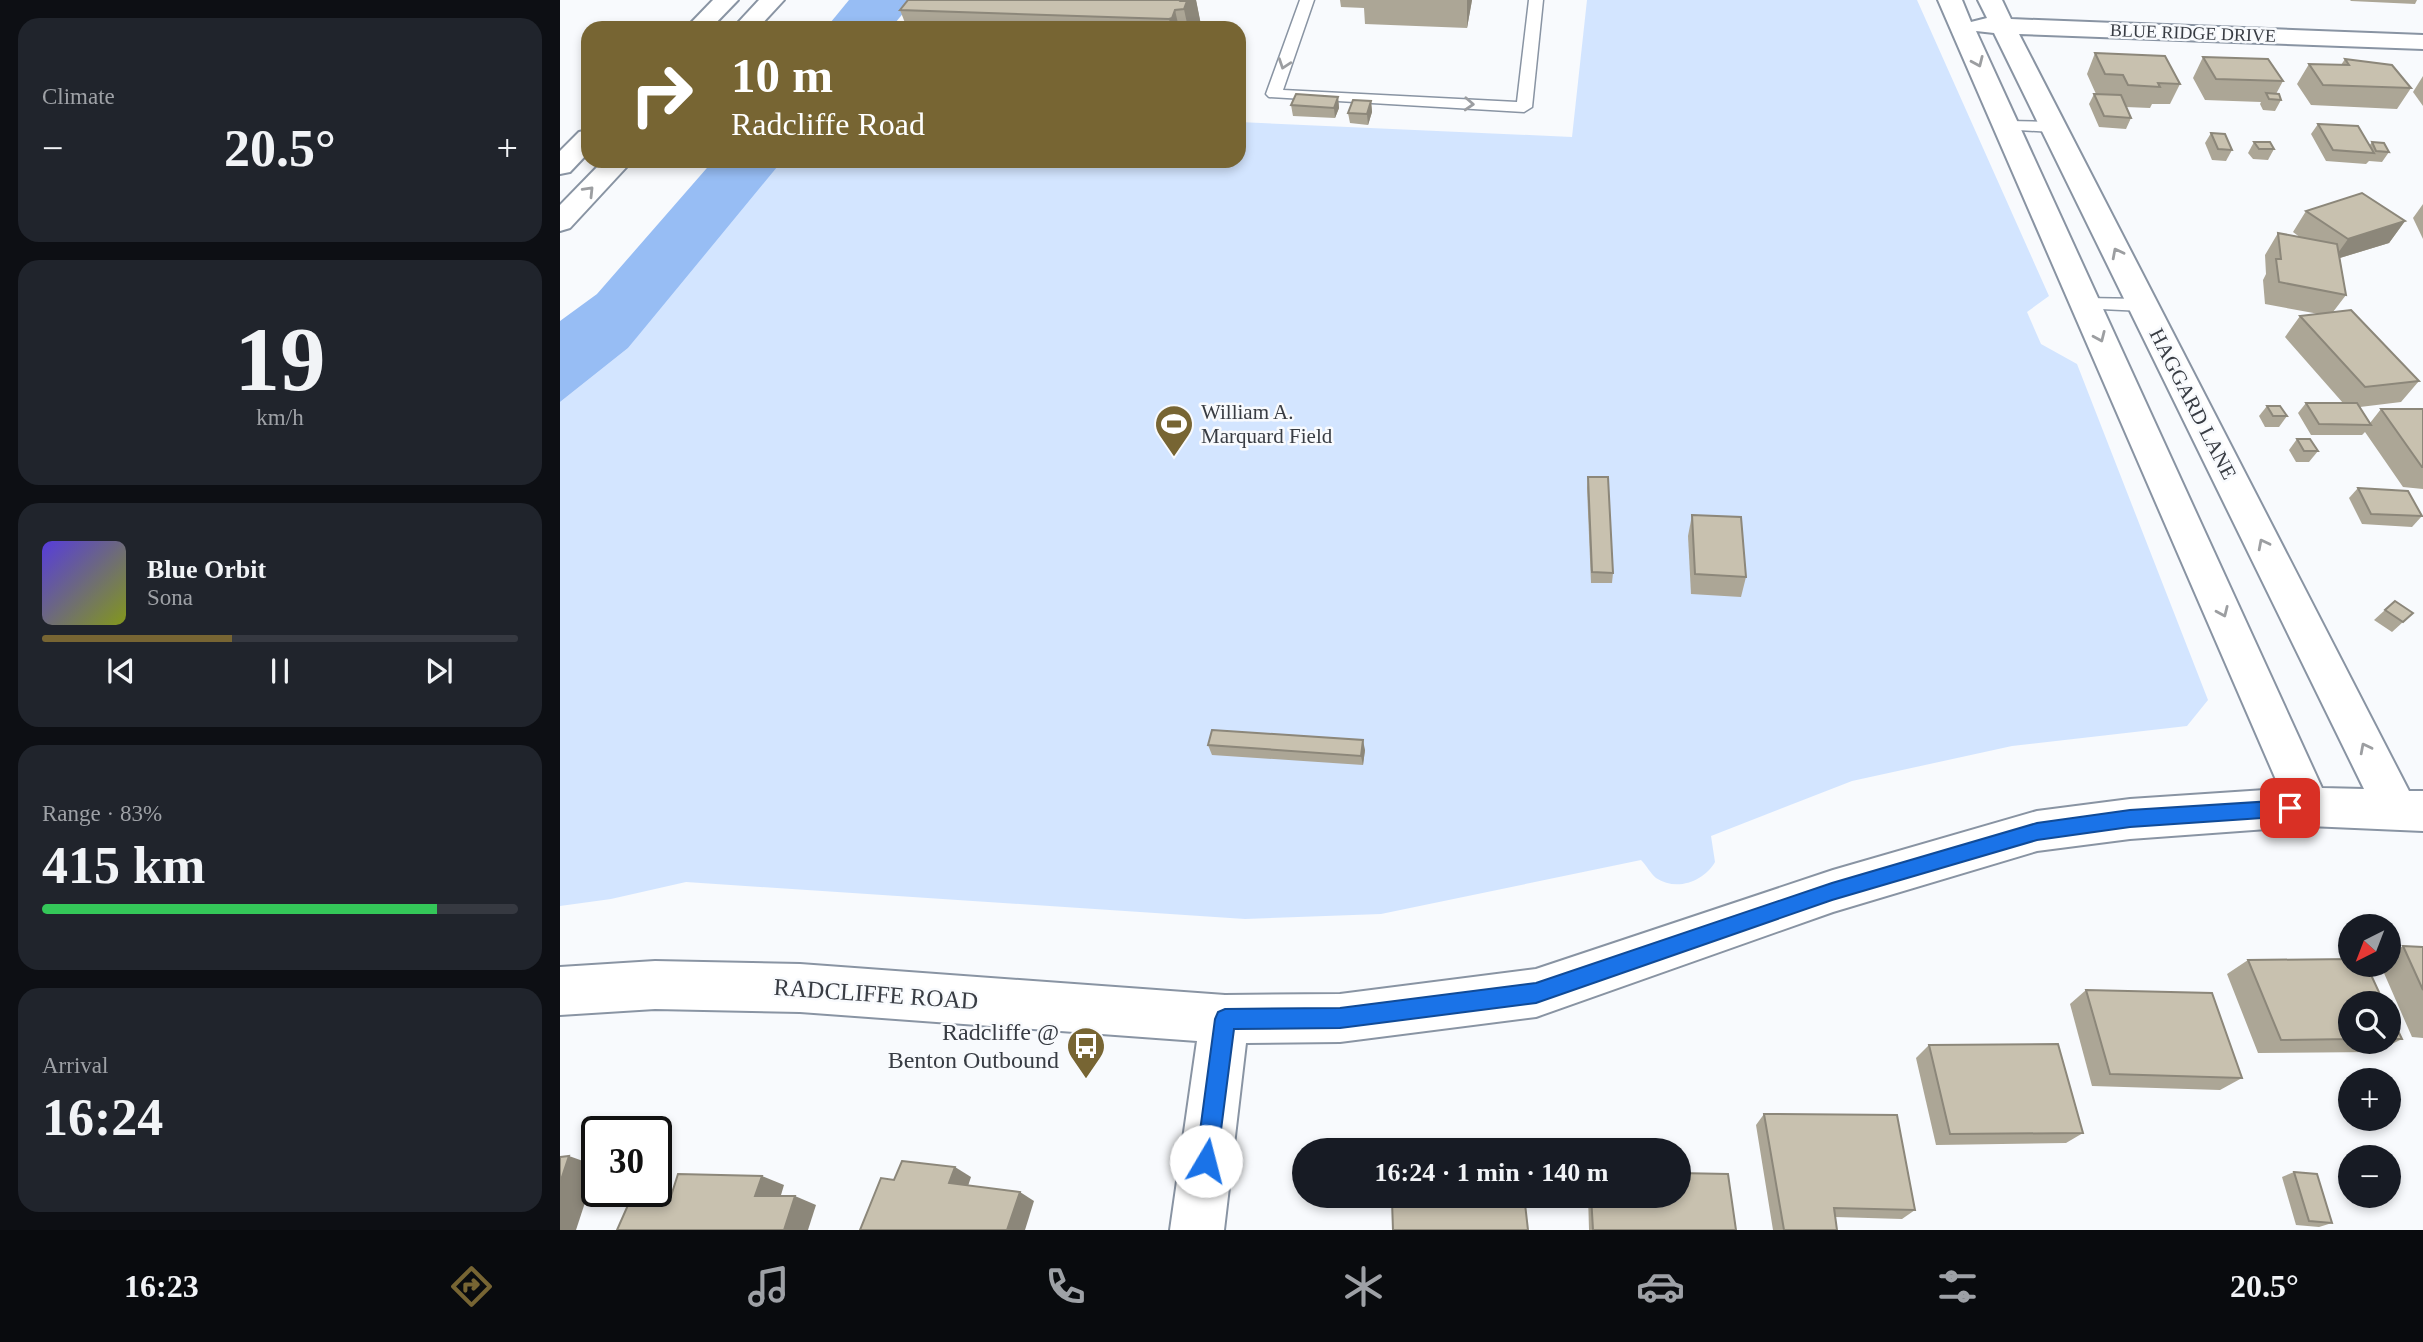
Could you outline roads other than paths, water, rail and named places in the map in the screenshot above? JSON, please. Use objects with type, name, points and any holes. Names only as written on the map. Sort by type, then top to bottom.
[{"type":"main road","points":[[705,21],[726,0]]},
{"type":"main road","points":[[752,21],[772,0]]},
{"type":"main road","name":"BLUE RIDGE DRIVE","points":[[1956,13],[1996,12],[2423,42]]},
{"type":"main road","name":"HAGGARD LANE","points":[[1996,12],[2143,305],[2409,810]]},
{"type":"main road","points":[[1956,13],[2309,807]]},
{"type":"main road","points":[[560,166],[581,145]]},
{"type":"main road","points":[[560,222],[611,168]]},
{"type":"main road","name":"RADCLIFFE ROAD","points":[[560,991],[654,985],[800,988],[1225,1019],[1340,1018],[1536,993],[1832,891],[2037,831],[2130,819],[2309,807],[2409,810]]},
{"type":"main road","points":[[1197,1230],[1225,1019]]},
{"type":"lane","points":[[1307,0],[1274,94],[1524,107],[1536,0]]},
{"type":"lane","points":[[2007,126],[2053,127]]},
{"type":"lane","points":[[2085,304],[2143,305]]},
{"type":"place","name":"William A. Marquard Field","points":[[1174,458]]},
{"type":"place","name":"Radcliffe @ Benton Outbound","points":[[1086,1080]]}]
